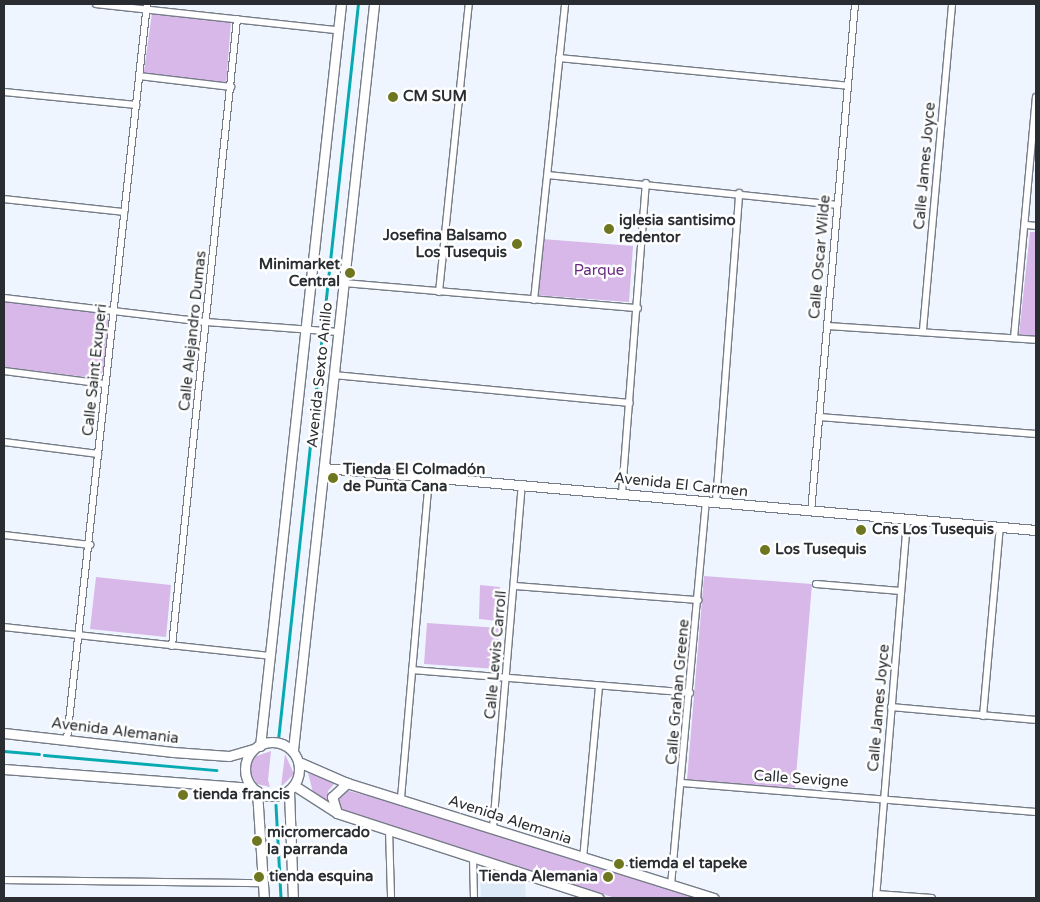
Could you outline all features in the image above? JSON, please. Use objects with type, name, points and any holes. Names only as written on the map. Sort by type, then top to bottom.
[{"type":"main road","name":"Avenida Sexto Anillo","points":[[256,747],[271,656],[311,332],[337,30],[341,4]]},
{"type":"main road","name":"Avenida Sexto Anillo","points":[[293,750],[334,375],[334,332],[344,283],[374,4]]},
{"type":"main road","name":"Avenida El Carmen","points":[[324,468],[622,493],[810,512],[1036,530]]},
{"type":"main road","name":"Avenida Alemania","points":[[4,733],[211,755],[256,747]]},
{"type":"main road","points":[[264,898],[255,789],[243,768],[256,747],[293,750],[301,763],[292,789],[293,898]]},
{"type":"main road","name":"Avenida Alemania","points":[[301,763],[348,784],[401,798],[584,859],[713,898]]},
{"type":"main road","points":[[4,769],[255,789],[292,789],[338,813],[579,895],[599,898]]},
{"type":"main road","points":[[338,813],[334,793],[348,784]]},
{"type":"street","points":[[96,4],[146,6],[237,20],[337,30]]},
{"type":"street","points":[[439,292],[469,4]]},
{"type":"street","points":[[534,300],[565,4]]},
{"type":"street","name":"Calle Oscar Wilde","points":[[810,512],[855,4]]},
{"type":"street","name":"Calle James Joyce","points":[[924,330],[952,4]]},
{"type":"street","name":"Calle Saint Exuperi","points":[[67,739],[90,545],[105,384],[146,6]]},
{"type":"street","name":"Calle Alejandro Dumas","points":[[172,646],[237,20]]},
{"type":"street","points":[[559,58],[848,86]]},
{"type":"street","points":[[139,76],[230,87]]},
{"type":"street","points":[[4,92],[136,105]]},
{"type":"street","points":[[1014,338],[1027,225],[1036,97]]},
{"type":"street","points":[[548,175],[646,183],[837,205]]},
{"type":"street","points":[[622,493],[638,308],[646,183]]},
{"type":"street","points":[[716,502],[739,193]]},
{"type":"street","points":[[4,198],[124,212]]},
{"type":"street","points":[[1027,225],[1036,226]]},
{"type":"street","points":[[344,283],[638,308]]},
{"type":"street","points":[[4,298],[206,322],[311,332],[334,332]]},
{"type":"street","points":[[827,326],[924,330],[1036,340]]},
{"type":"street","points":[[4,371],[105,384]]},
{"type":"street","points":[[334,375],[630,402]]},
{"type":"street","points":[[819,417],[1036,434]]},
{"type":"street","points":[[4,442],[98,454]]},
{"type":"street","points":[[401,798],[429,477]]},
{"type":"street","name":"Calle Lewis Carroll","points":[[494,828],[522,485]]},
{"type":"street","name":"Calle Grahan Greene","points":[[671,885],[682,783],[706,501]]},
{"type":"street","name":"Calle James Joyce","points":[[876,896],[908,519]]},
{"type":"street","points":[[984,716],[1000,527]]},
{"type":"street","points":[[4,535],[90,545]]},
{"type":"street","points":[[816,584],[901,591]]},
{"type":"street","points":[[515,586],[698,600]]},
{"type":"street","points":[[4,627],[271,656]]},
{"type":"street","points":[[412,670],[690,693]]},
{"type":"street","points":[[584,859],[599,686]]},
{"type":"street","points":[[891,707],[1036,720]]},
{"type":"street","name":"Calle Sevigne","points":[[682,783],[884,798],[1036,812]]},
{"type":"street","points":[[389,829],[391,898]]},
{"type":"street","points":[[473,858],[474,898]]},
{"type":"street","points":[[4,880],[263,882]]},
{"type":"street","points":[[876,896],[932,898]]},
{"type":"shaded area","points":[[488,871],[525,883],[526,898],[481,898],[480,877]]},
{"type":"green space","points":[[152,13],[231,21],[226,87],[143,78]]},
{"type":"green space","points":[[1030,232],[1036,232],[1036,337],[1019,335]]},
{"type":"green space","name":"Parque","points":[[542,239],[633,246],[629,302],[535,295]]},
{"type":"green space","points":[[4,299],[105,312],[109,321],[103,372],[94,378],[4,367]]},
{"type":"green space","points":[[704,576],[812,584],[795,788],[687,780]]},
{"type":"green space","points":[[96,577],[171,585],[166,637],[90,629]]},
{"type":"green space","points":[[480,585],[500,587],[498,621],[479,619]]},
{"type":"green space","points":[[427,623],[500,628],[498,669],[424,664]]},
{"type":"green space","points":[[271,751],[268,780],[270,787],[257,784],[248,769],[254,757]]},
{"type":"green space","points":[[285,754],[294,774],[281,787]]},
{"type":"green space","points":[[308,773],[335,783],[328,791],[327,806],[314,796]]},
{"type":"green space","points":[[345,790],[409,806],[694,898],[615,898],[340,810],[337,798]]},
{"type":"waterway","points":[[278,740],[358,4]]},
{"type":"waterway","points":[[4,751],[39,754]]},
{"type":"waterway","points":[[44,755],[216,770]]},
{"type":"waterway","points":[[276,805],[281,898]]},
{"type":"place","name":"CM SUM","points":[[393,97]]},
{"type":"place","name":"iglesia santisimo redentor","points":[[609,229]]},
{"type":"place","name":"Josefina Balsamo Los Tusequis","points":[[517,244]]},
{"type":"place","name":"Minimarket Central","points":[[350,273]]},
{"type":"place","name":"Tienda El Colmadón de Punta Cana","points":[[333,478]]},
{"type":"place","name":"Cns Los Tusequis","points":[[861,530]]},
{"type":"place","name":"Los Tusequis","points":[[765,550]]},
{"type":"place","name":"tienda francis","points":[[183,795]]},
{"type":"place","name":"micromercado la parranda","points":[[257,841]]},
{"type":"place","name":"tiemda el tapeke","points":[[619,864]]},
{"type":"place","name":"tienda esquina","points":[[259,877]]},
{"type":"place","name":"Tienda Alemania","points":[[608,877]]}]
